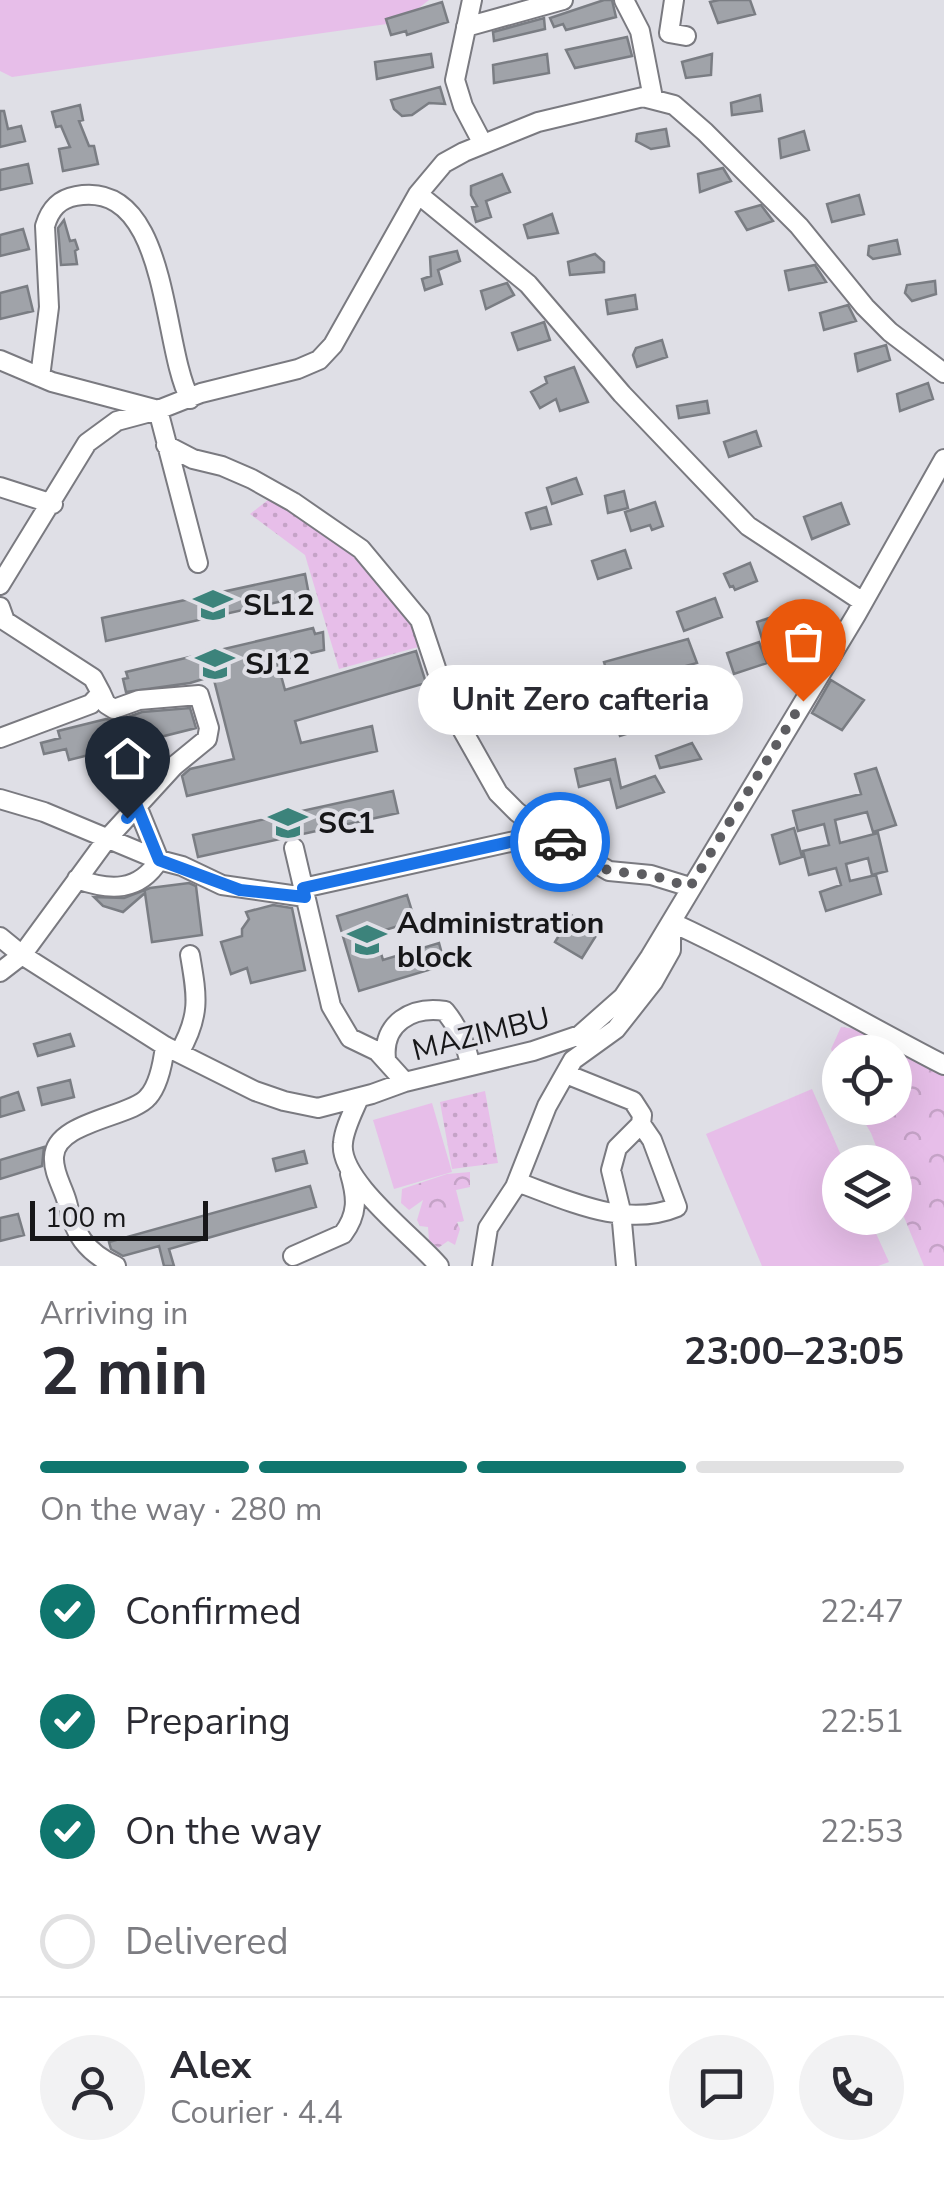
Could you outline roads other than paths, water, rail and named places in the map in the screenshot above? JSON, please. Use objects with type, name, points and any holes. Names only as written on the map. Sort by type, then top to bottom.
[{"type":"street","points":[[472,0],[456,80],[463,106],[483,144]]},
{"type":"street","points":[[466,26],[563,0]]},
{"type":"street","points":[[624,0],[640,31],[653,98]]},
{"type":"street","points":[[674,0],[669,34],[686,36]]},
{"type":"street","points":[[0,585],[87,443],[117,421],[201,393],[298,369],[326,354],[418,194],[444,164],[538,122],[643,97],[674,105],[733,158],[799,226],[865,308],[944,374]]},
{"type":"street","points":[[418,194],[528,284],[622,394],[748,526],[863,602]]},
{"type":"street","points":[[40,377],[49,306],[44,226],[58,202],[91,195],[114,200],[126,208],[145,236],[182,385],[190,399]]},
{"type":"street","points":[[0,360],[40,377],[158,410]]},
{"type":"street","points":[[158,410],[198,563]]},
{"type":"street","points":[[166,445],[192,459],[222,466],[252,480],[293,502],[361,549],[420,620],[449,701],[498,794],[546,834],[609,871],[651,875],[690,887]]},
{"type":"street","name":"MAZIMBU","points":[[0,937],[22,955],[172,1049],[284,1102],[323,1108],[405,1082],[562,1042],[591,1028],[623,997],[671,922],[944,459]]},
{"type":"street","points":[[0,487],[53,504]]},
{"type":"street","points":[[0,972],[22,955],[107,839],[174,766],[207,738],[209,728],[199,695],[139,700],[114,709],[106,704],[93,678],[2,616]]},
{"type":"street","points":[[0,738],[91,704],[101,693]]},
{"type":"street","points":[[0,799],[44,812],[240,890],[304,893],[546,834]]},
{"type":"street","points":[[137,806],[159,860]]},
{"type":"street","points":[[294,848],[318,939],[324,984],[338,1020],[350,1038],[386,1059],[405,1082]]},
{"type":"street","points":[[78,879],[103,888],[120,888],[146,877],[159,860]]},
{"type":"street","points":[[482,1266],[488,1228],[517,1182],[547,1106],[577,1056],[628,1018],[653,982],[671,950],[671,922],[754,962],[825,1004],[944,1065]]},
{"type":"street","points":[[116,1266],[92,1253],[71,1223],[54,1155],[58,1143],[88,1122],[128,1110],[149,1096],[172,1049],[196,1017],[197,994],[190,955]]},
{"type":"street","points":[[386,1059],[384,1044],[394,1026],[431,1009],[445,1011],[455,1024],[467,1046],[470,1066]]},
{"type":"street","points":[[566,1074],[633,1101],[642,1114],[641,1124],[612,1157],[626,1266]]},
{"type":"street","points":[[292,1256],[343,1234],[352,1221],[356,1201],[342,1144],[359,1098]]},
{"type":"street","points":[[323,1108],[344,1154],[372,1200],[439,1266]]},
{"type":"street","points":[[517,1182],[580,1206],[650,1215],[677,1206],[652,1140],[641,1124]]},
{"type":"place","name":"SL12","points":[[213,605]]},
{"type":"place","name":"SJ12","points":[[215,664]]},
{"type":"place","name":"Unit Zero cafteria","points":[[803,701]]},
{"type":"place","name":"SC1","points":[[288,823]]},
{"type":"place","name":"Administration block","points":[[367,940]]}]
